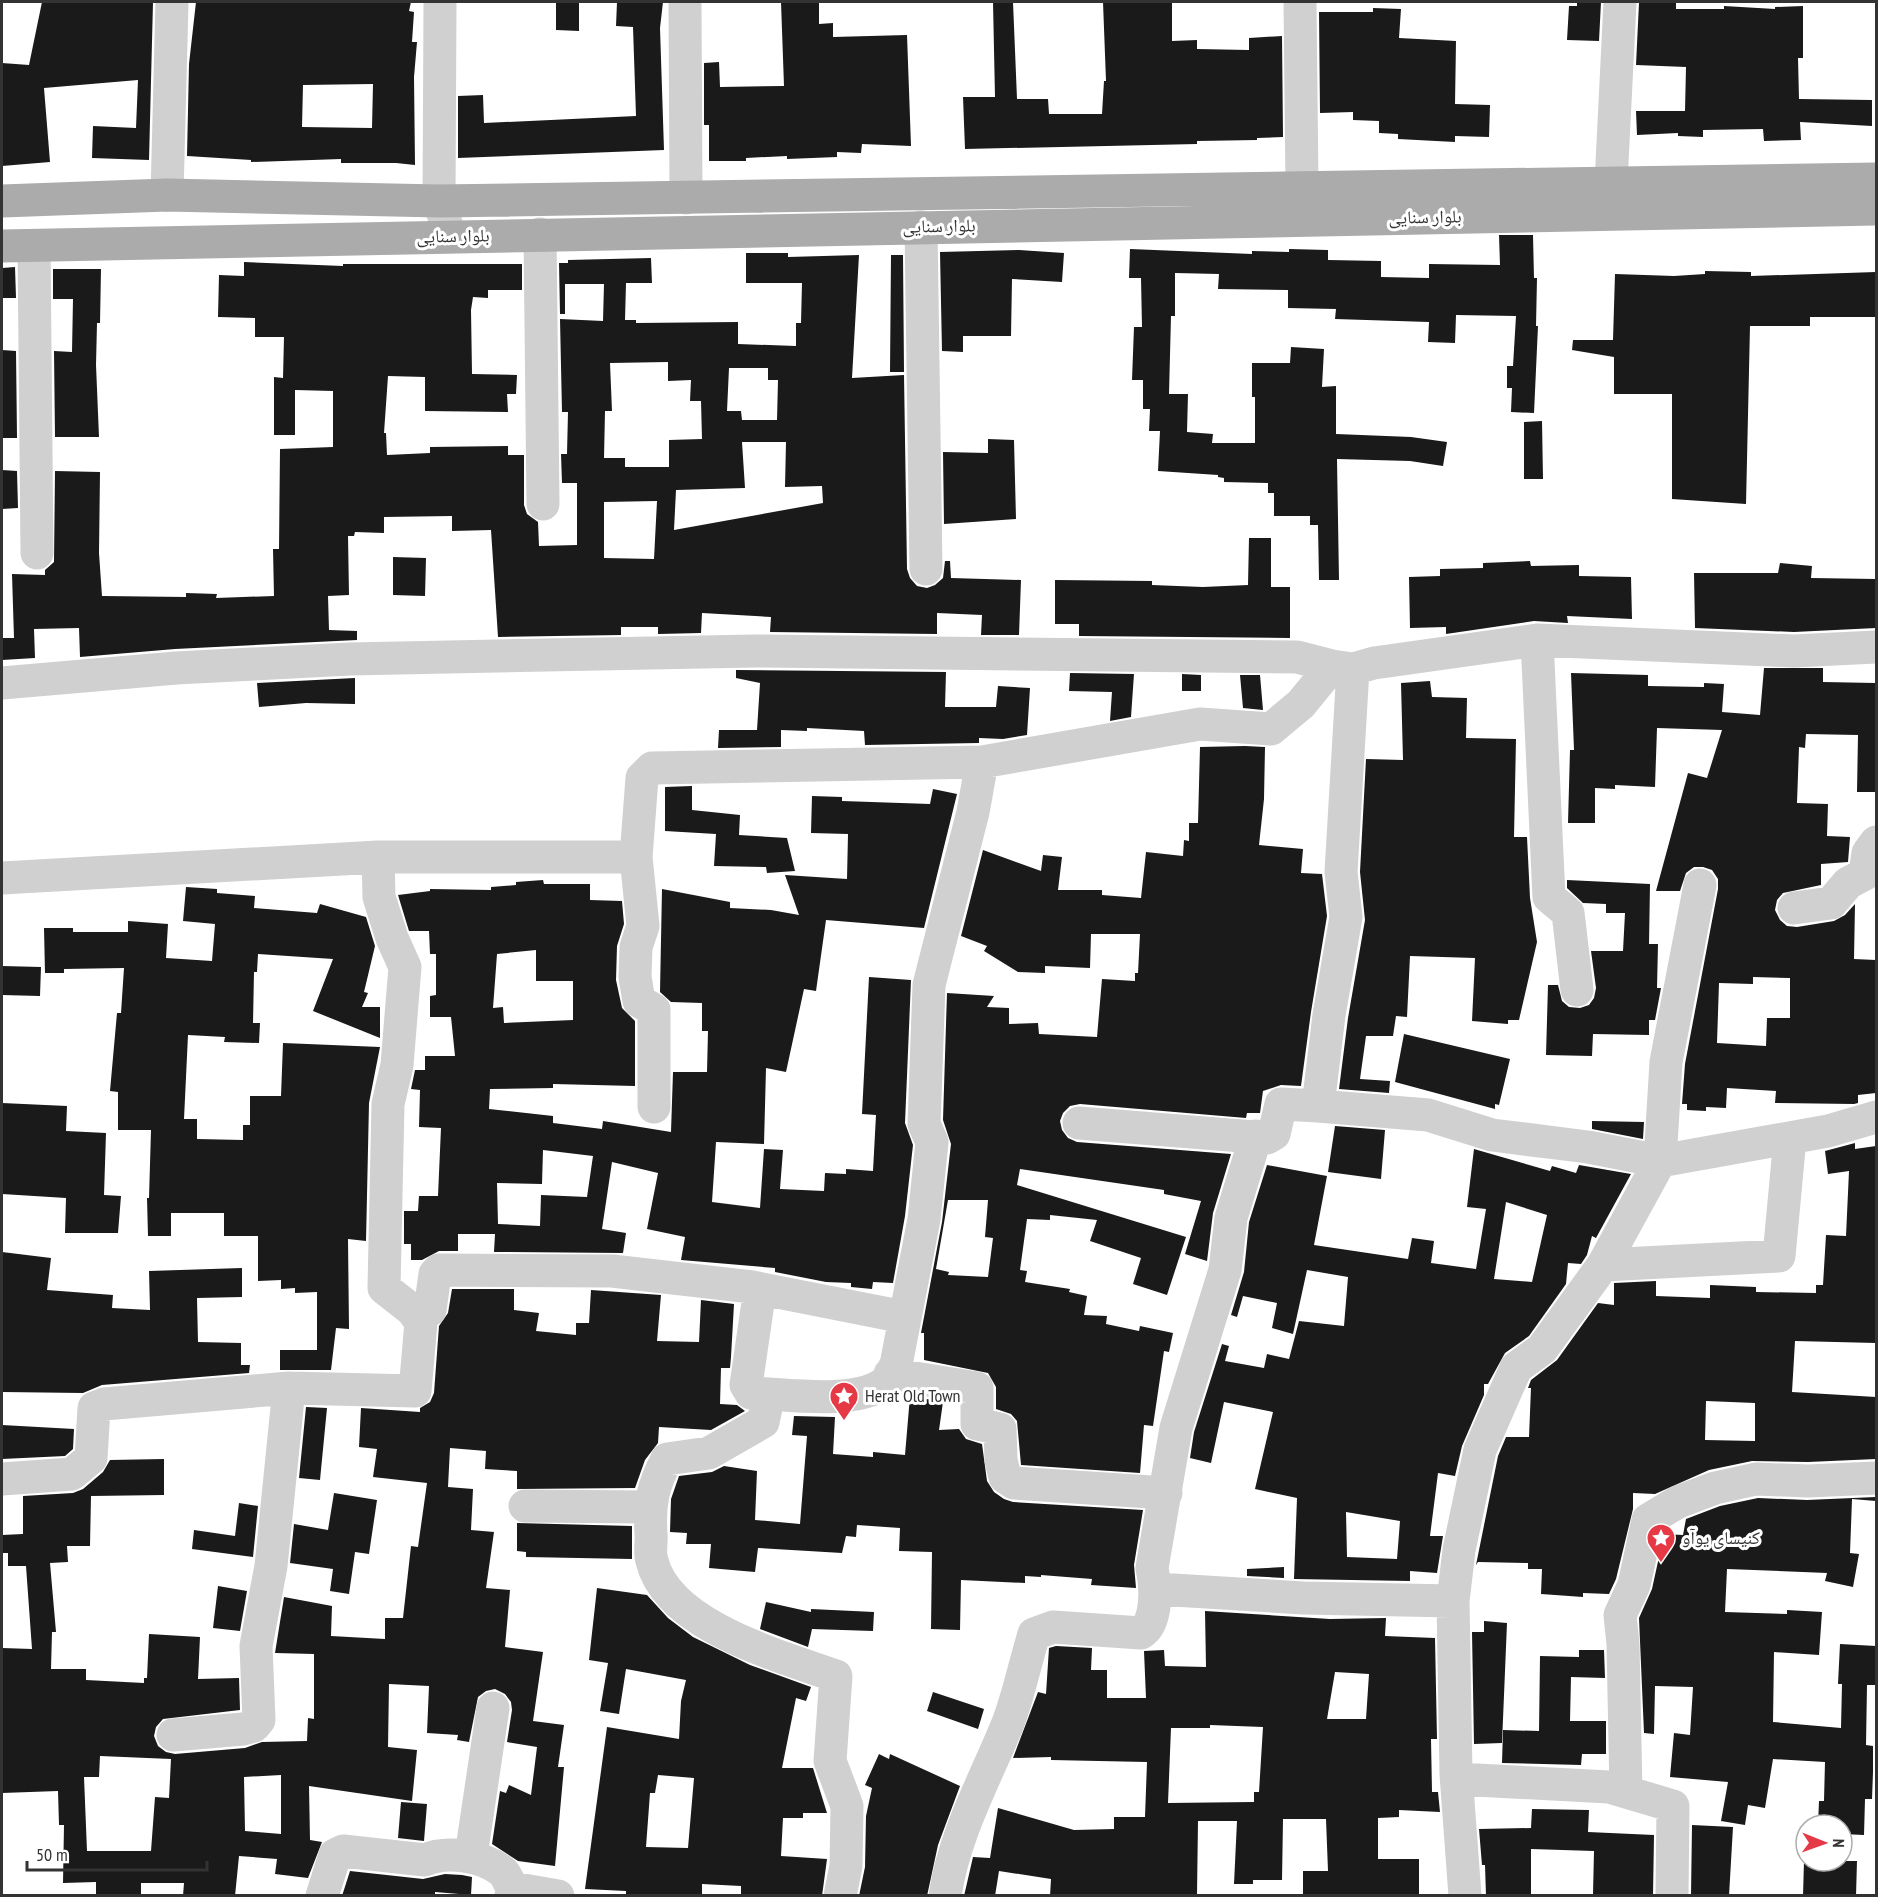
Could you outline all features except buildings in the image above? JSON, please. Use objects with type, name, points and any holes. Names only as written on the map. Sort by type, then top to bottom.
[{"type":"main road","name":"بلوار سنایی","points":[[2,201],[167,195],[439,201],[1876,179]]},
{"type":"main road","name":"بلوار سنایی","points":[[2,246],[1876,209]]},
{"type":"street","points":[[167,195],[172,2]]},
{"type":"street","points":[[440,2],[439,201],[450,236]]},
{"type":"street","points":[[686,2],[686,198]]},
{"type":"street","points":[[1300,2],[1302,187]]},
{"type":"street","points":[[1611,183],[1620,2]]},
{"type":"street","points":[[921,227],[926,569]]},
{"type":"street","points":[[540,234],[543,504]]},
{"type":"street","points":[[34,246],[37,553]]},
{"type":"street","points":[[1537,640],[1549,897],[1568,913],[1577,990]]},
{"type":"street","points":[[2,682],[176,668],[350,659],[754,651],[1297,657],[1343,668],[1537,640],[1794,651],[1876,647]]},
{"type":"street","points":[[654,1107],[654,1010],[639,1001],[635,977],[636,947],[643,926],[636,857],[642,778],[652,768],[982,762],[1200,724],[1271,729],[1343,668]]},
{"type":"street","points":[[1318,1106],[1329,1015],[1346,917],[1341,872],[1343,668]]},
{"type":"street","points":[[760,1288],[746,1385],[751,1393],[832,1396],[868,1392],[885,1383],[896,1365],[924,1219],[932,1142],[924,1124],[929,985],[973,812],[982,762]]},
{"type":"street","points":[[1794,908],[1831,903],[1848,883],[1865,874],[1868,853],[1876,842]]},
{"type":"street","points":[[2,878],[378,857],[636,857]]},
{"type":"street","points":[[2,1479],[72,1474],[91,1458],[94,1408],[104,1404],[289,1388],[415,1391],[421,1322],[412,1310],[384,1288],[388,1104],[397,1065],[405,967],[392,938],[379,897],[378,857]]},
{"type":"street","points":[[1465,1896],[1457,1779],[1453,1601],[1459,1550],[1485,1434],[1516,1368],[1542,1349],[1603,1265],[1660,1161],[1666,1062],[1700,885]]},
{"type":"street","points":[[1079,1123],[1267,1138],[1274,1134],[1281,1104],[1318,1106],[1428,1115],[1492,1135],[1588,1147],[1660,1161],[1790,1138],[1876,1117]]},
{"type":"street","points":[[945,1896],[949,1870],[976,1793],[1008,1721],[1034,1634],[1053,1627],[1141,1633],[1148,1627],[1157,1589],[1152,1568],[1176,1428],[1225,1270],[1231,1218],[1256,1136]]},
{"type":"street","points":[[1603,1265],[1779,1257],[1790,1138]]},
{"type":"street","points":[[412,1310],[430,1310],[435,1274],[439,1270],[612,1271],[760,1288],[904,1317]]},
{"type":"street","points":[[890,1374],[977,1388],[977,1424],[1000,1429],[1000,1460],[1005,1477],[1014,1483],[1166,1493]]},
{"type":"street","points":[[173,1735],[243,1729],[254,1726],[259,1720],[256,1646],[271,1566],[289,1388]]},
{"type":"street","points":[[769,1394],[763,1422],[709,1453],[667,1459],[660,1472],[649,1507],[651,1561],[668,1592],[693,1616],[730,1635],[836,1676],[830,1761],[847,1806],[846,1866],[840,1896]]},
{"type":"street","points":[[1626,1792],[1620,1615],[1634,1585],[1648,1520],[1678,1502],[1706,1491],[1756,1479],[1808,1481],[1876,1478]]},
{"type":"street","points":[[525,1506],[649,1507]]},
{"type":"street","points":[[1157,1589],[1303,1598],[1453,1601]]},
{"type":"street","points":[[471,1856],[493,1708]]},
{"type":"street","points":[[1457,1779],[1609,1787],[1673,1806],[1672,1896]]},
{"type":"street","points":[[322,1896],[335,1855],[343,1851],[425,1860],[431,1857],[471,1856],[505,1873],[511,1892],[558,1896]]},
{"type":"place","name":"Herat Old Town","points":[[844,1422]]},
{"type":"place","name":"کنیسای یوآو","points":[[1661,1564]]}]
